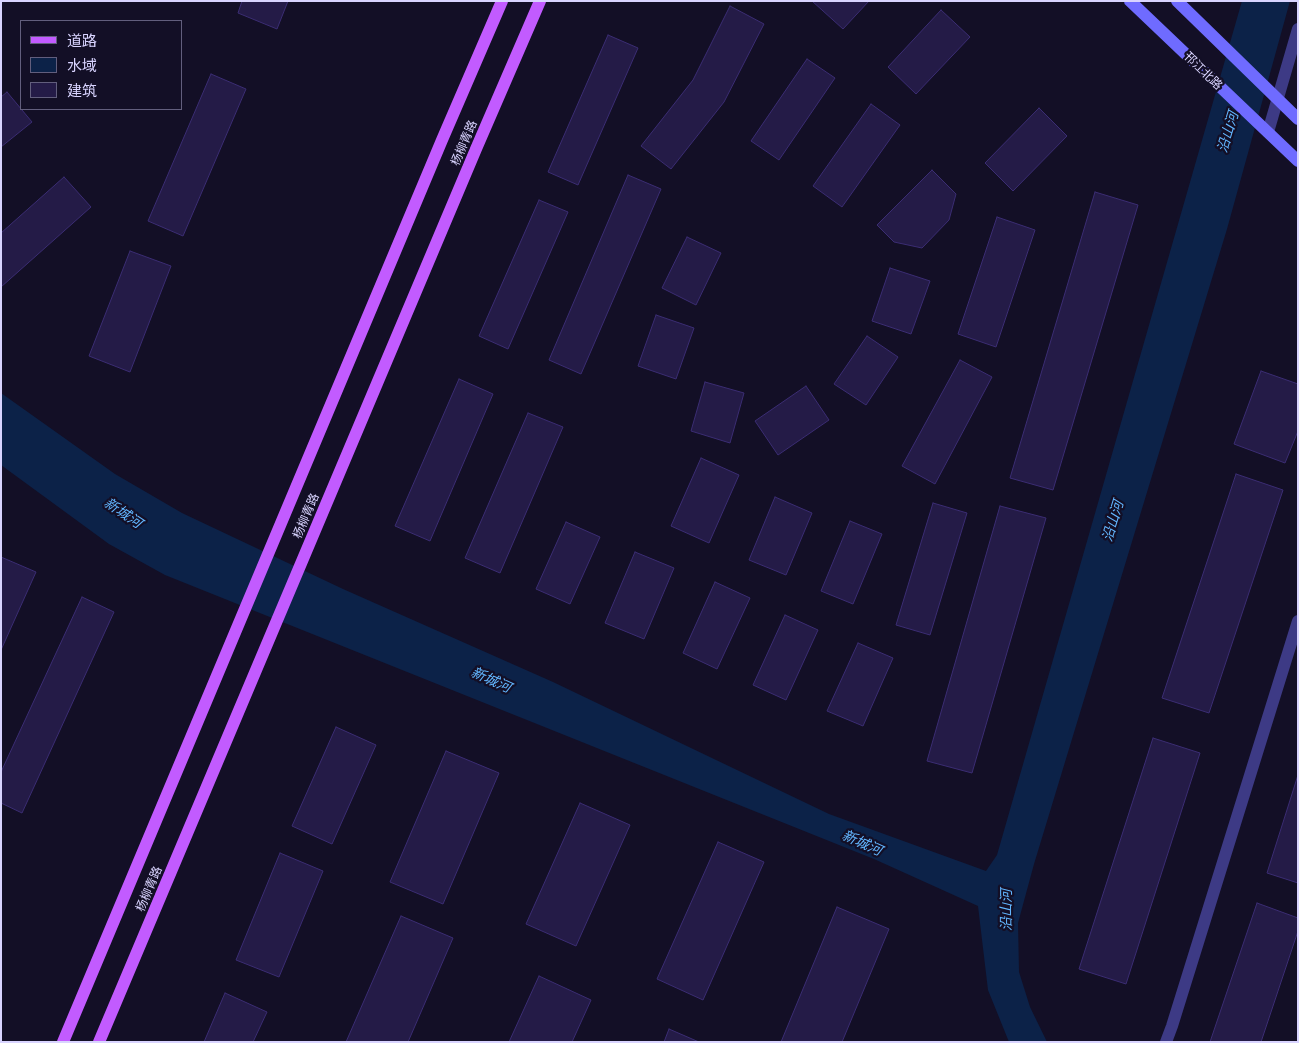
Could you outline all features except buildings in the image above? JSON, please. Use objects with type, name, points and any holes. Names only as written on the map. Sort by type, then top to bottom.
[{"type":"main road","name":"杨柳青路","points":[[63,1042],[502,1]]},
{"type":"main road","name":"杨柳青路","points":[[99,1042],[540,1]]},
{"type":"main road","name":"邗江北路","points":[[1130,1],[1298,161]]},
{"type":"main road","points":[[1176,1],[1296,118]]},
{"type":"street","points":[[1268,132],[1298,29]]},
{"type":"street","points":[[1166,1042],[1298,621]]},
{"type":"water","points":[[1242,1],[1290,1],[1227,229],[1034,864],[1018,923],[1019,972],[1030,1007],[1047,1042],[1009,1042],[988,990],[978,906],[874,859],[165,575],[109,544],[1,465],[1,393],[115,474],[182,513],[343,589],[553,682],[829,814],[986,871],[997,855]]},
{"type":"water label","name":"沿山河","points":[[1228,132]]},
{"type":"water label","name":"新城河","points":[[123,513]]},
{"type":"water label","name":"沿山河","points":[[1113,521]]},
{"type":"water label","name":"新城河","points":[[491,680]]},
{"type":"water label","name":"新城河","points":[[862,843]]},
{"type":"water label","name":"沿山河","points":[[1006,910]]}]
